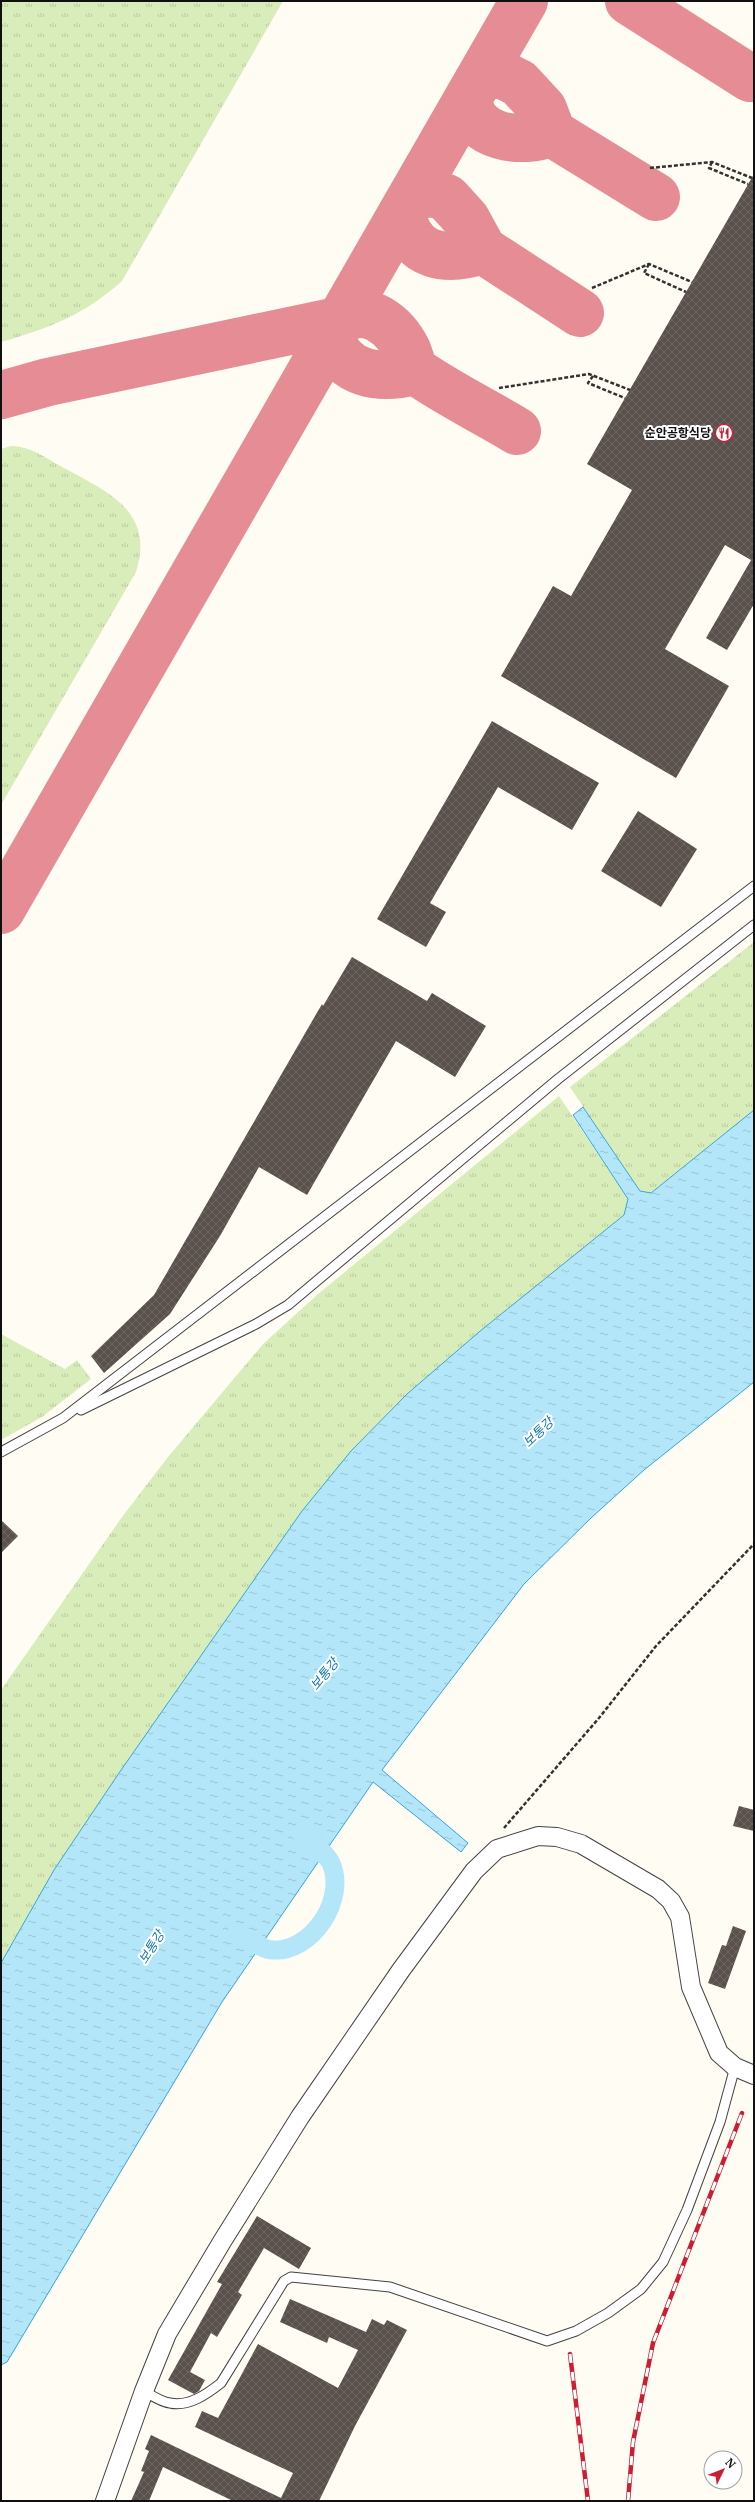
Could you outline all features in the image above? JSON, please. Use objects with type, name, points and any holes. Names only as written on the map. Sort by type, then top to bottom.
[{"type":"street","points":[[105,2501],[144,2391],[167,2334],[300,2117],[401,1970],[474,1871],[497,1849],[538,1836],[557,1837],[581,1844],[658,1889],[671,1901],[680,1917],[691,1987],[701,2014],[720,2053],[735,2067],[754,2075]]},
{"type":"lane","points":[[63,1418],[754,886]]},
{"type":"lane","points":[[1,1452],[63,1418],[256,1324],[288,1305],[558,1079],[754,925]]},
{"type":"lane","points":[[144,2391],[170,2403],[187,2402],[206,2395],[221,2383],[284,2281],[291,2277],[390,2287],[547,2341],[576,2331],[608,2313],[641,2289],[663,2262],[687,2210],[720,2122],[735,2067]]},
{"type":"path","points":[[712,162],[708,168],[748,184]]},
{"type":"path","points":[[650,168],[712,162],[752,178]]},
{"type":"path","points":[[592,288],[649,264],[692,282]]},
{"type":"path","points":[[649,264],[644,273],[686,292]]},
{"type":"path","points":[[499,388],[589,374],[630,390]]},
{"type":"path","points":[[592,376],[588,383],[625,398]]},
{"type":"path","points":[[503,1829],[599,1718],[656,1646],[754,1544]]},
{"type":"green space","points":[[1,1],[283,1],[122,281],[108,293],[80,312],[51,326],[1,342]]},
{"type":"green space","points":[[11,446],[25,448],[39,454],[111,495],[124,506],[133,519],[139,533],[140,551],[136,572],[1,805],[1,449]]},
{"type":"green space","points":[[754,942],[754,1110],[651,1193],[640,1191],[570,1087]]},
{"type":"green space","points":[[559,1096],[628,1199],[624,1215],[479,1332],[407,1394],[351,1451],[302,1511],[119,1773],[54,1870],[1,1963],[1,1690],[122,1517],[168,1457],[263,1344],[318,1294]]},
{"type":"green space","points":[[1,1334],[65,1369],[77,1360],[91,1379],[42,1417],[1,1440]]},
{"type":"water","name":"보통강","points":[[583,1107],[640,1191],[651,1193],[754,1110],[754,1382],[644,1470],[591,1518],[524,1584],[382,1770],[468,1843],[461,1852],[373,1782],[222,2002],[7,2362],[1,2365],[1,1963],[54,1870],[119,1773],[302,1511],[351,1451],[407,1394],[479,1332],[624,1215],[628,1199],[573,1115]]},
{"type":"building","points":[[754,174],[754,604],[727,650],[706,638],[751,560],[725,545],[665,649],[729,686],[676,778],[501,676],[553,586],[571,596],[632,490],[587,464]]},
{"type":"building","points":[[492,721],[599,783],[572,830],[498,787],[430,903],[446,912],[426,947],[377,919]]},
{"type":"building","points":[[638,811],[697,849],[661,907],[601,871]]},
{"type":"building","points":[[352,957],[427,1001],[432,993],[486,1026],[455,1077],[396,1041],[307,1195],[259,1167],[220,1236],[170,1314],[104,1373],[91,1356],[154,1295],[322,1004],[323,1006]]},
{"type":"building","points":[[1,1520],[18,1536],[1,1553]]},
{"type":"building","points":[[739,1806],[754,1810],[754,1831],[733,1826]]},
{"type":"building","points":[[733,1926],[746,1931],[725,1989],[708,1983],[722,1945],[726,1946]]},
{"type":"building","points":[[257,2216],[311,2248],[299,2269],[264,2248],[238,2292],[242,2295],[217,2337],[211,2333],[190,2372],[205,2380],[199,2391],[194,2394],[168,2380],[222,2284],[217,2282]]},
{"type":"building","points":[[290,2299],[366,2332],[372,2319],[384,2325],[387,2320],[407,2330],[355,2426],[319,2501],[233,2501],[163,2467],[149,2501],[131,2501],[144,2472],[141,2471],[149,2451],[145,2449],[151,2435],[281,2498],[293,2473],[195,2427],[202,2411],[218,2418],[258,2344],[338,2388],[358,2350],[329,2337],[327,2343],[280,2322]]},
{"type":"waterway","points":[[237,1933],[259,1946],[268,1949],[287,1949],[300,1943],[312,1933],[322,1921],[330,1907],[334,1892],[335,1877],[331,1863],[325,1855],[302,1835]]},
{"type":"taxiway","points":[[1,910],[524,1]]},
{"type":"taxiway","points":[[629,1],[750,78]]},
{"type":"taxiway","points":[[482,77],[501,74],[519,83],[543,109],[552,133],[656,197]]},
{"type":"taxiway","points":[[468,100],[472,113],[479,123],[488,130],[500,135],[513,138],[527,138],[552,133]]},
{"type":"taxiway","points":[[413,196],[433,193],[447,198],[466,219],[483,250],[580,313]]},
{"type":"taxiway","points":[[402,215],[413,240],[422,248],[432,253],[444,256],[456,256],[483,250]]},
{"type":"taxiway","points":[[1,395],[48,382],[342,320],[351,315],[361,314],[370,315],[388,325],[402,341],[412,365],[417,372],[441,388],[517,431]]},
{"type":"taxiway","points":[[331,338],[336,350],[344,360],[353,367],[364,372],[389,375],[414,371]]},
{"type":"railway","points":[[628,2501],[633,2442],[653,2343],[742,2113]]},
{"type":"railway","points":[[570,2354],[588,2501]]},
{"type":"place","name":"순안공항식당","points":[[724,433]]}]
